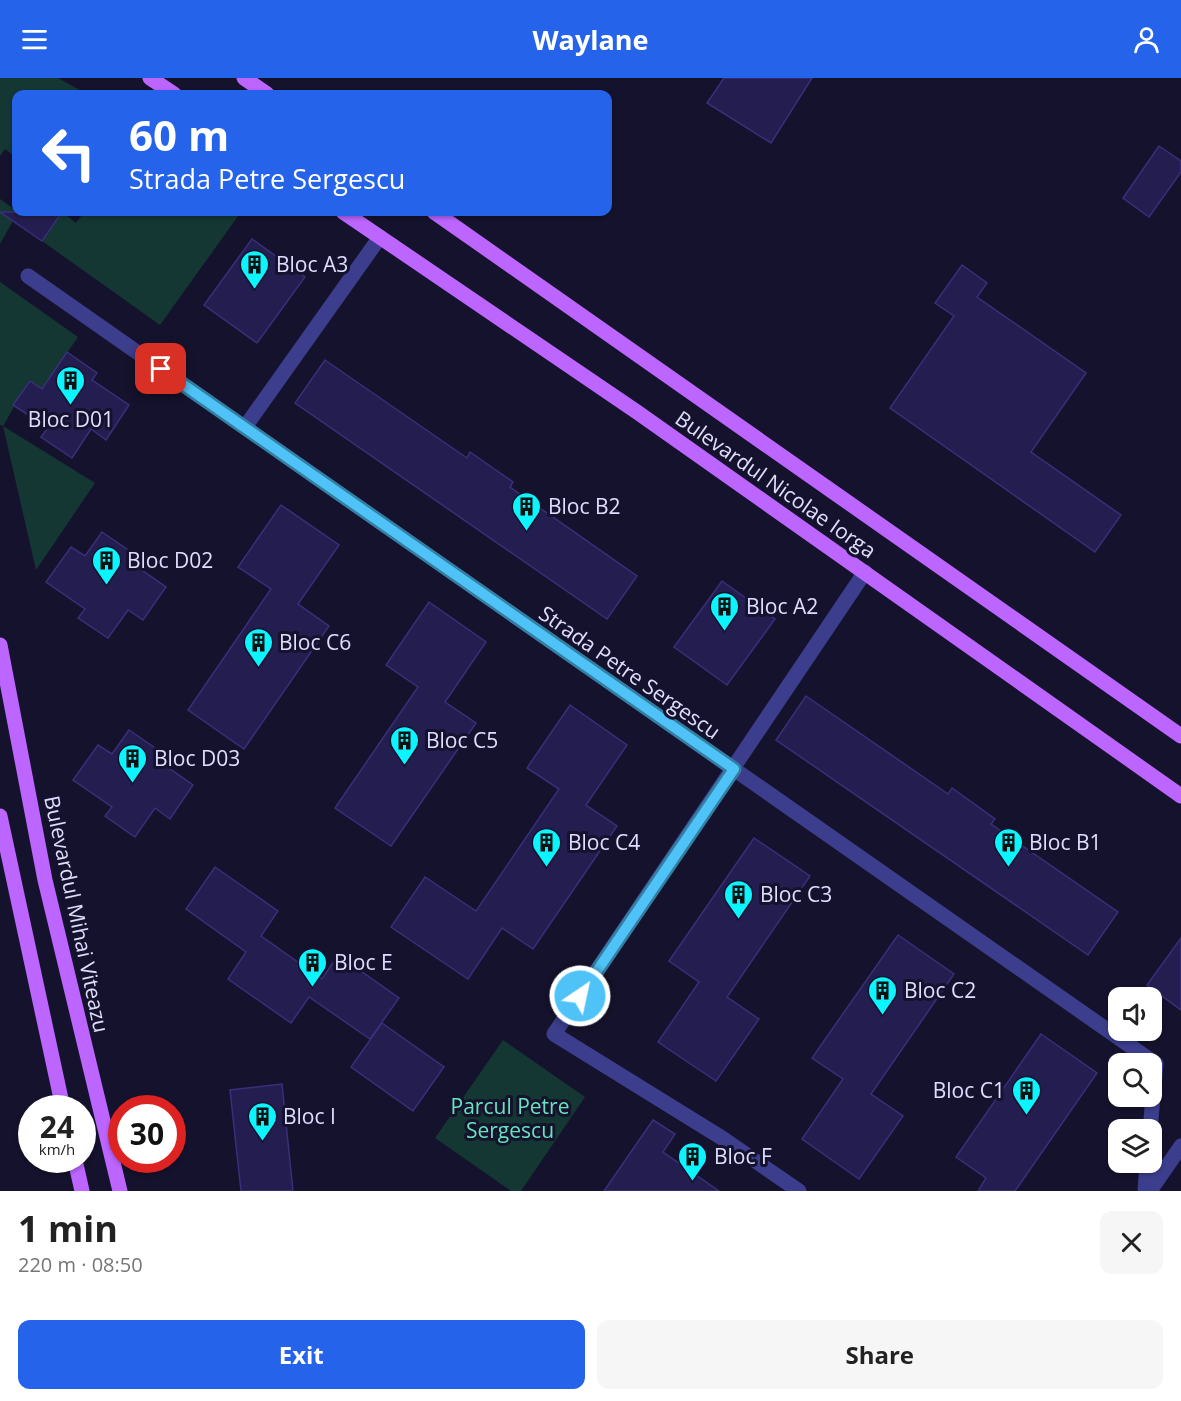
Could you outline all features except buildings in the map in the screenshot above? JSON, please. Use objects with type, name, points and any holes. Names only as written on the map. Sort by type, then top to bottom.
[{"type":"main road","points":[[150,78],[168,90]]},
{"type":"main road","points":[[244,78],[261,90]]},
{"type":"main road","name":"Bulevardul Nicolae Iorga","points":[[349,216],[637,412],[1181,796]]},
{"type":"main road","name":"Bulevardul Nicolae Iorga","points":[[440,216],[1181,736]]},
{"type":"main road","name":"Bulevardul Mihai Viteazu","points":[[0,645],[7,722],[120,1191]]},
{"type":"main road","points":[[0,816],[60,1095]]},
{"type":"main road","points":[[78,1173],[82,1191]]},
{"type":"street","points":[[245,427],[380,237]]},
{"type":"street","name":"Strada Petre Sergescu","points":[[28,276],[1156,1064],[1151,1119]]},
{"type":"street","points":[[799,1191],[722,1138],[554,1034],[865,572]]},
{"type":"street","points":[[1150,1191],[1181,1146]]},
{"type":"street","points":[[1144,1191],[1146,1173]]},
{"type":"green space","points":[[0,78],[58,78],[80,90],[12,90],[12,154],[5,149],[0,156]]},
{"type":"green space","points":[[0,199],[12,208],[12,216],[16,216],[0,244]]},
{"type":"green space","points":[[59,216],[67,216],[76,223],[81,216],[238,216],[160,325],[42,241]]},
{"type":"green space","points":[[0,282],[78,337],[42,389],[29,381],[3,426],[0,425]]},
{"type":"green space","points":[[3,426],[95,483],[36,570]]},
{"type":"green space","name":"Parcul Petre Sergescu","points":[[503,1040],[585,1097],[521,1191],[511,1191],[435,1138]]},
{"type":"place","name":"Bloc A3","points":[[255,290]]},
{"type":"place","name":"Bloc D01","points":[[71,406]]},
{"type":"place","name":"Bloc B2","points":[[527,532]]},
{"type":"place","name":"Bloc D02","points":[[106,586]]},
{"type":"place","name":"Bloc A2","points":[[725,632]]},
{"type":"place","name":"Bloc C6","points":[[258,668]]},
{"type":"place","name":"Bloc C5","points":[[405,766]]},
{"type":"place","name":"Bloc D03","points":[[133,784]]},
{"type":"place","name":"Bloc C4","points":[[547,868]]},
{"type":"place","name":"Bloc B1","points":[[1008,868]]},
{"type":"place","name":"Bloc C3","points":[[739,920]]},
{"type":"place","name":"Bloc E","points":[[313,988]]},
{"type":"place","name":"Bloc C2","points":[[883,1016]]},
{"type":"place","name":"Bloc C1","points":[[1026,1116]]},
{"type":"place","name":"Bloc I","points":[[262,1142]]},
{"type":"place","name":"Bloc F","points":[[693,1182]]},
{"type":"route","points":[[161,369],[568,656],[734,769],[580,996]]}]
